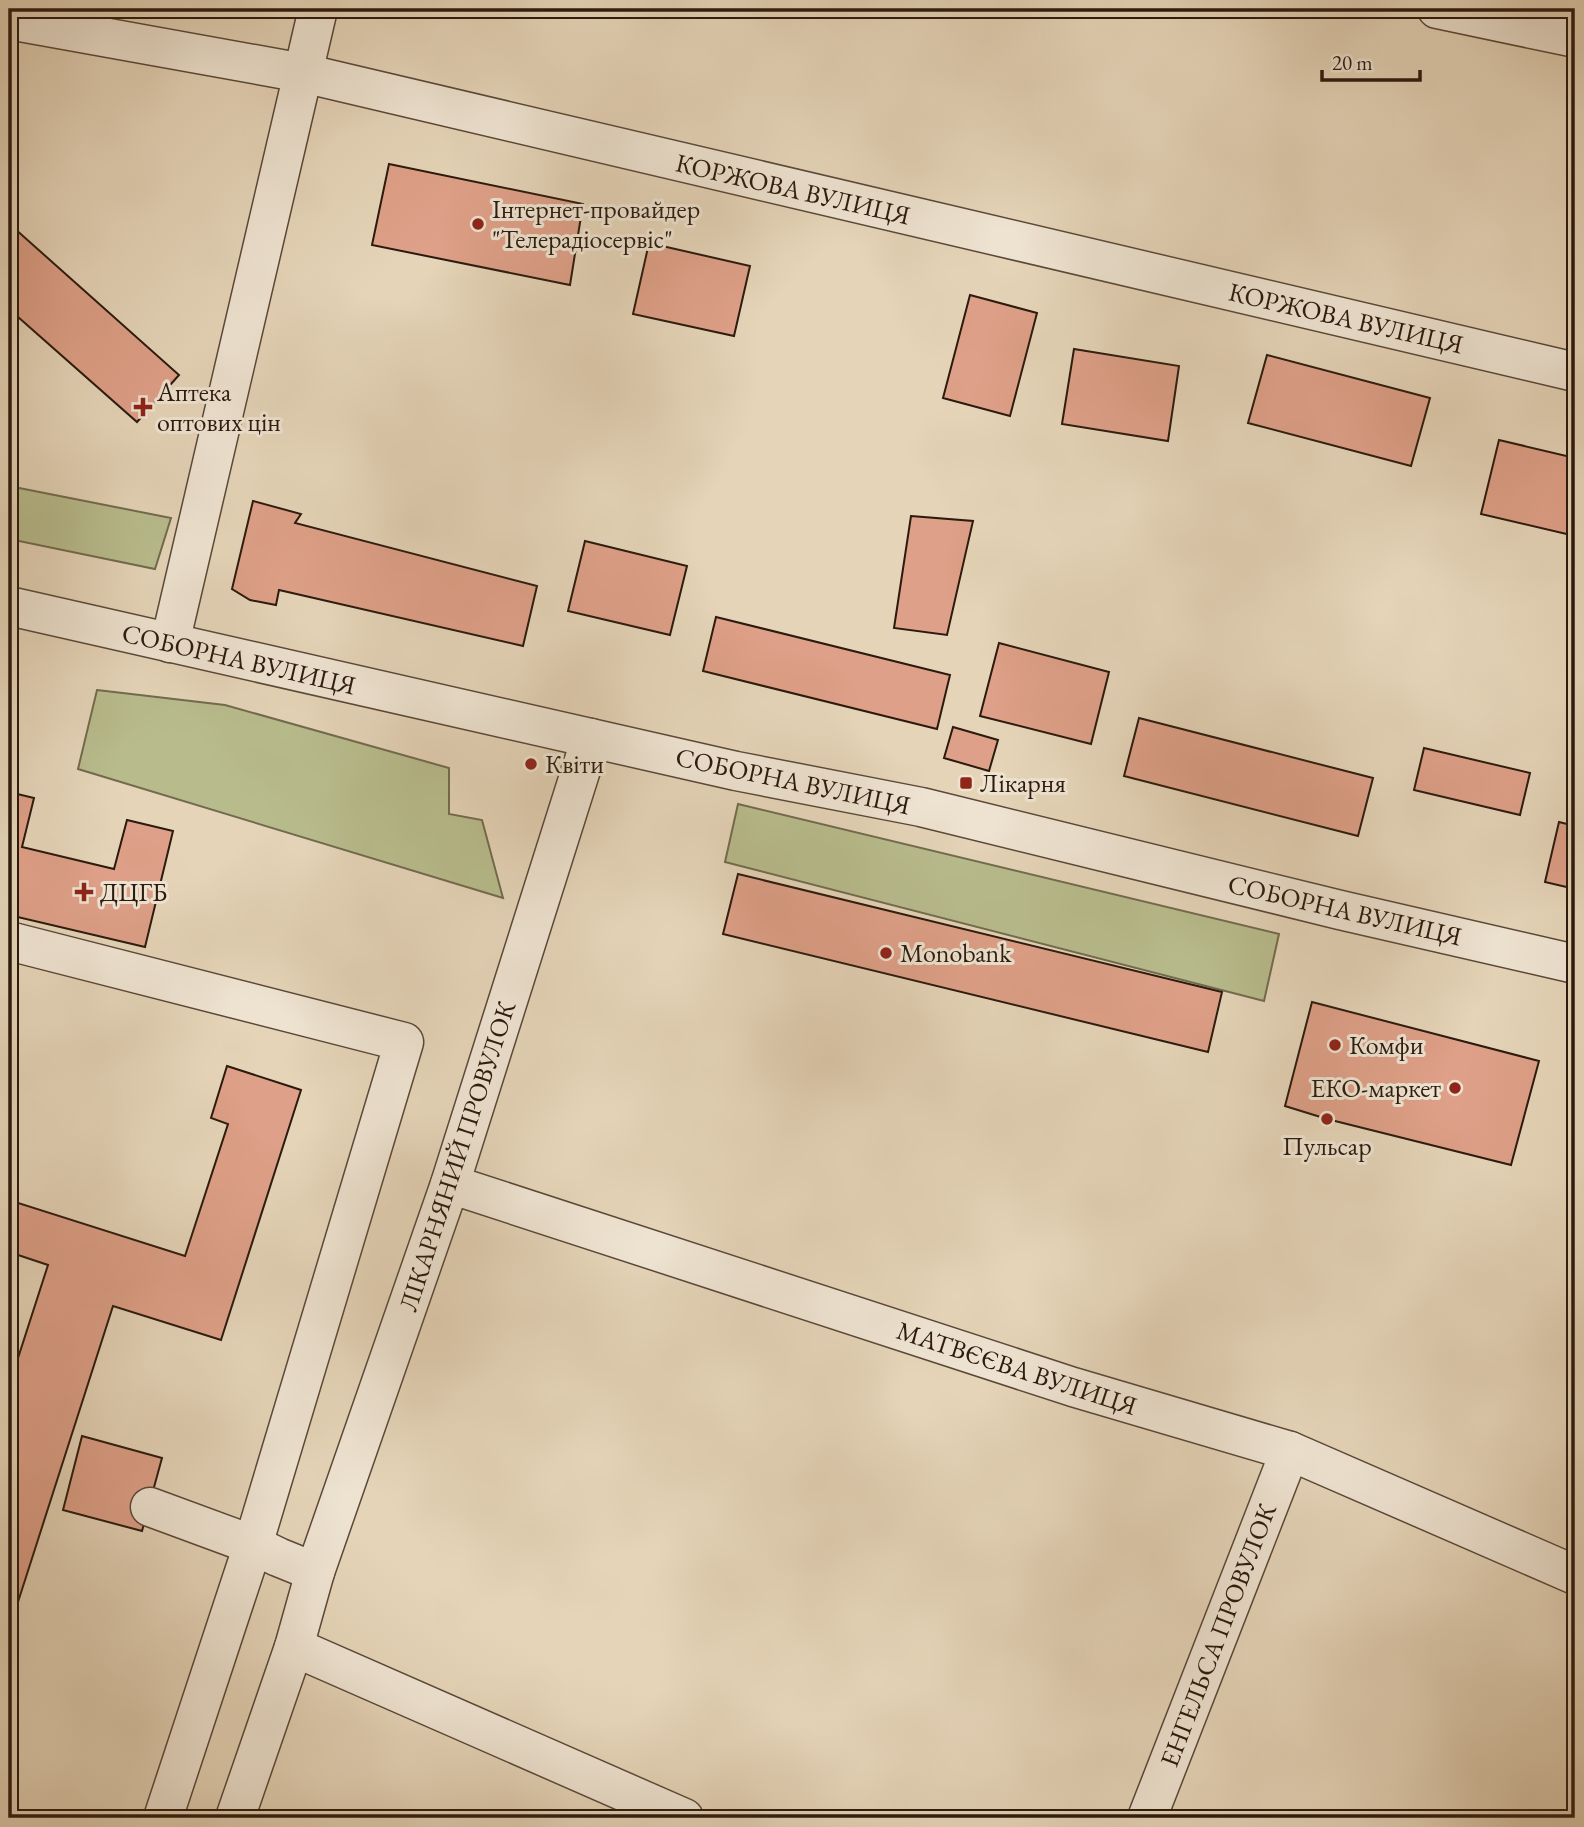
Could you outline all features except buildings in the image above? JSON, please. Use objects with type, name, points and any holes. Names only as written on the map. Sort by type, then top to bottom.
[{"type":"street","points":[[170,643],[318,9]]},
{"type":"street","points":[[1437,9],[1575,38]]},
{"type":"street","name":"КОРЖОВА ВУЛИЦЯ","points":[[9,20],[303,74],[1575,372]]},
{"type":"street","name":"СОБОРНА ВУЛИЦЯ","points":[[9,606],[736,771],[921,807],[1340,911],[1575,964]]},
{"type":"street","name":"ЛІКАРНЯНИЙ ПРОВУЛОК","points":[[235,1818],[294,1647],[315,1572],[450,1184],[591,738]]},
{"type":"street","points":[[9,941],[404,1042],[265,1551],[163,1818]]},
{"type":"street","name":"МАТВЄЄВА ВУЛИЦЯ","points":[[450,1184],[1060,1383],[1290,1451],[1575,1575]]},
{"type":"street","name":"ЕНГЕЛЬСА ПРОВУЛОК","points":[[1147,1818],[1290,1451]]},
{"type":"street","points":[[150,1507],[315,1572]]},
{"type":"street","points":[[294,1647],[684,1818]]},
{"type":"green space","points":[[9,486],[171,518],[155,569],[9,539]]},
{"type":"green space","points":[[97,690],[225,705],[449,768],[449,814],[482,820],[503,898],[78,769]]},
{"type":"green space","points":[[738,804],[1279,934],[1264,1001],[725,862]]},
{"type":"place","name":"Інтернет-провайдер \"Телерадіосервіс\"","points":[[478,224]]},
{"type":"place","name":"Аптека оптових цін","points":[[143,407]]},
{"type":"place","name":"Квіти","points":[[531,764]]},
{"type":"place","name":"Лікарня","points":[[966,783]]},
{"type":"place","name":"ДЦГБ","points":[[84,892]]},
{"type":"place","name":"Monobank","points":[[886,953]]},
{"type":"place","name":"Комфи","points":[[1335,1045]]},
{"type":"place","name":"ЕКО-маркет","points":[[1455,1088]]},
{"type":"place","name":"Пульсар","points":[[1327,1119]]}]
